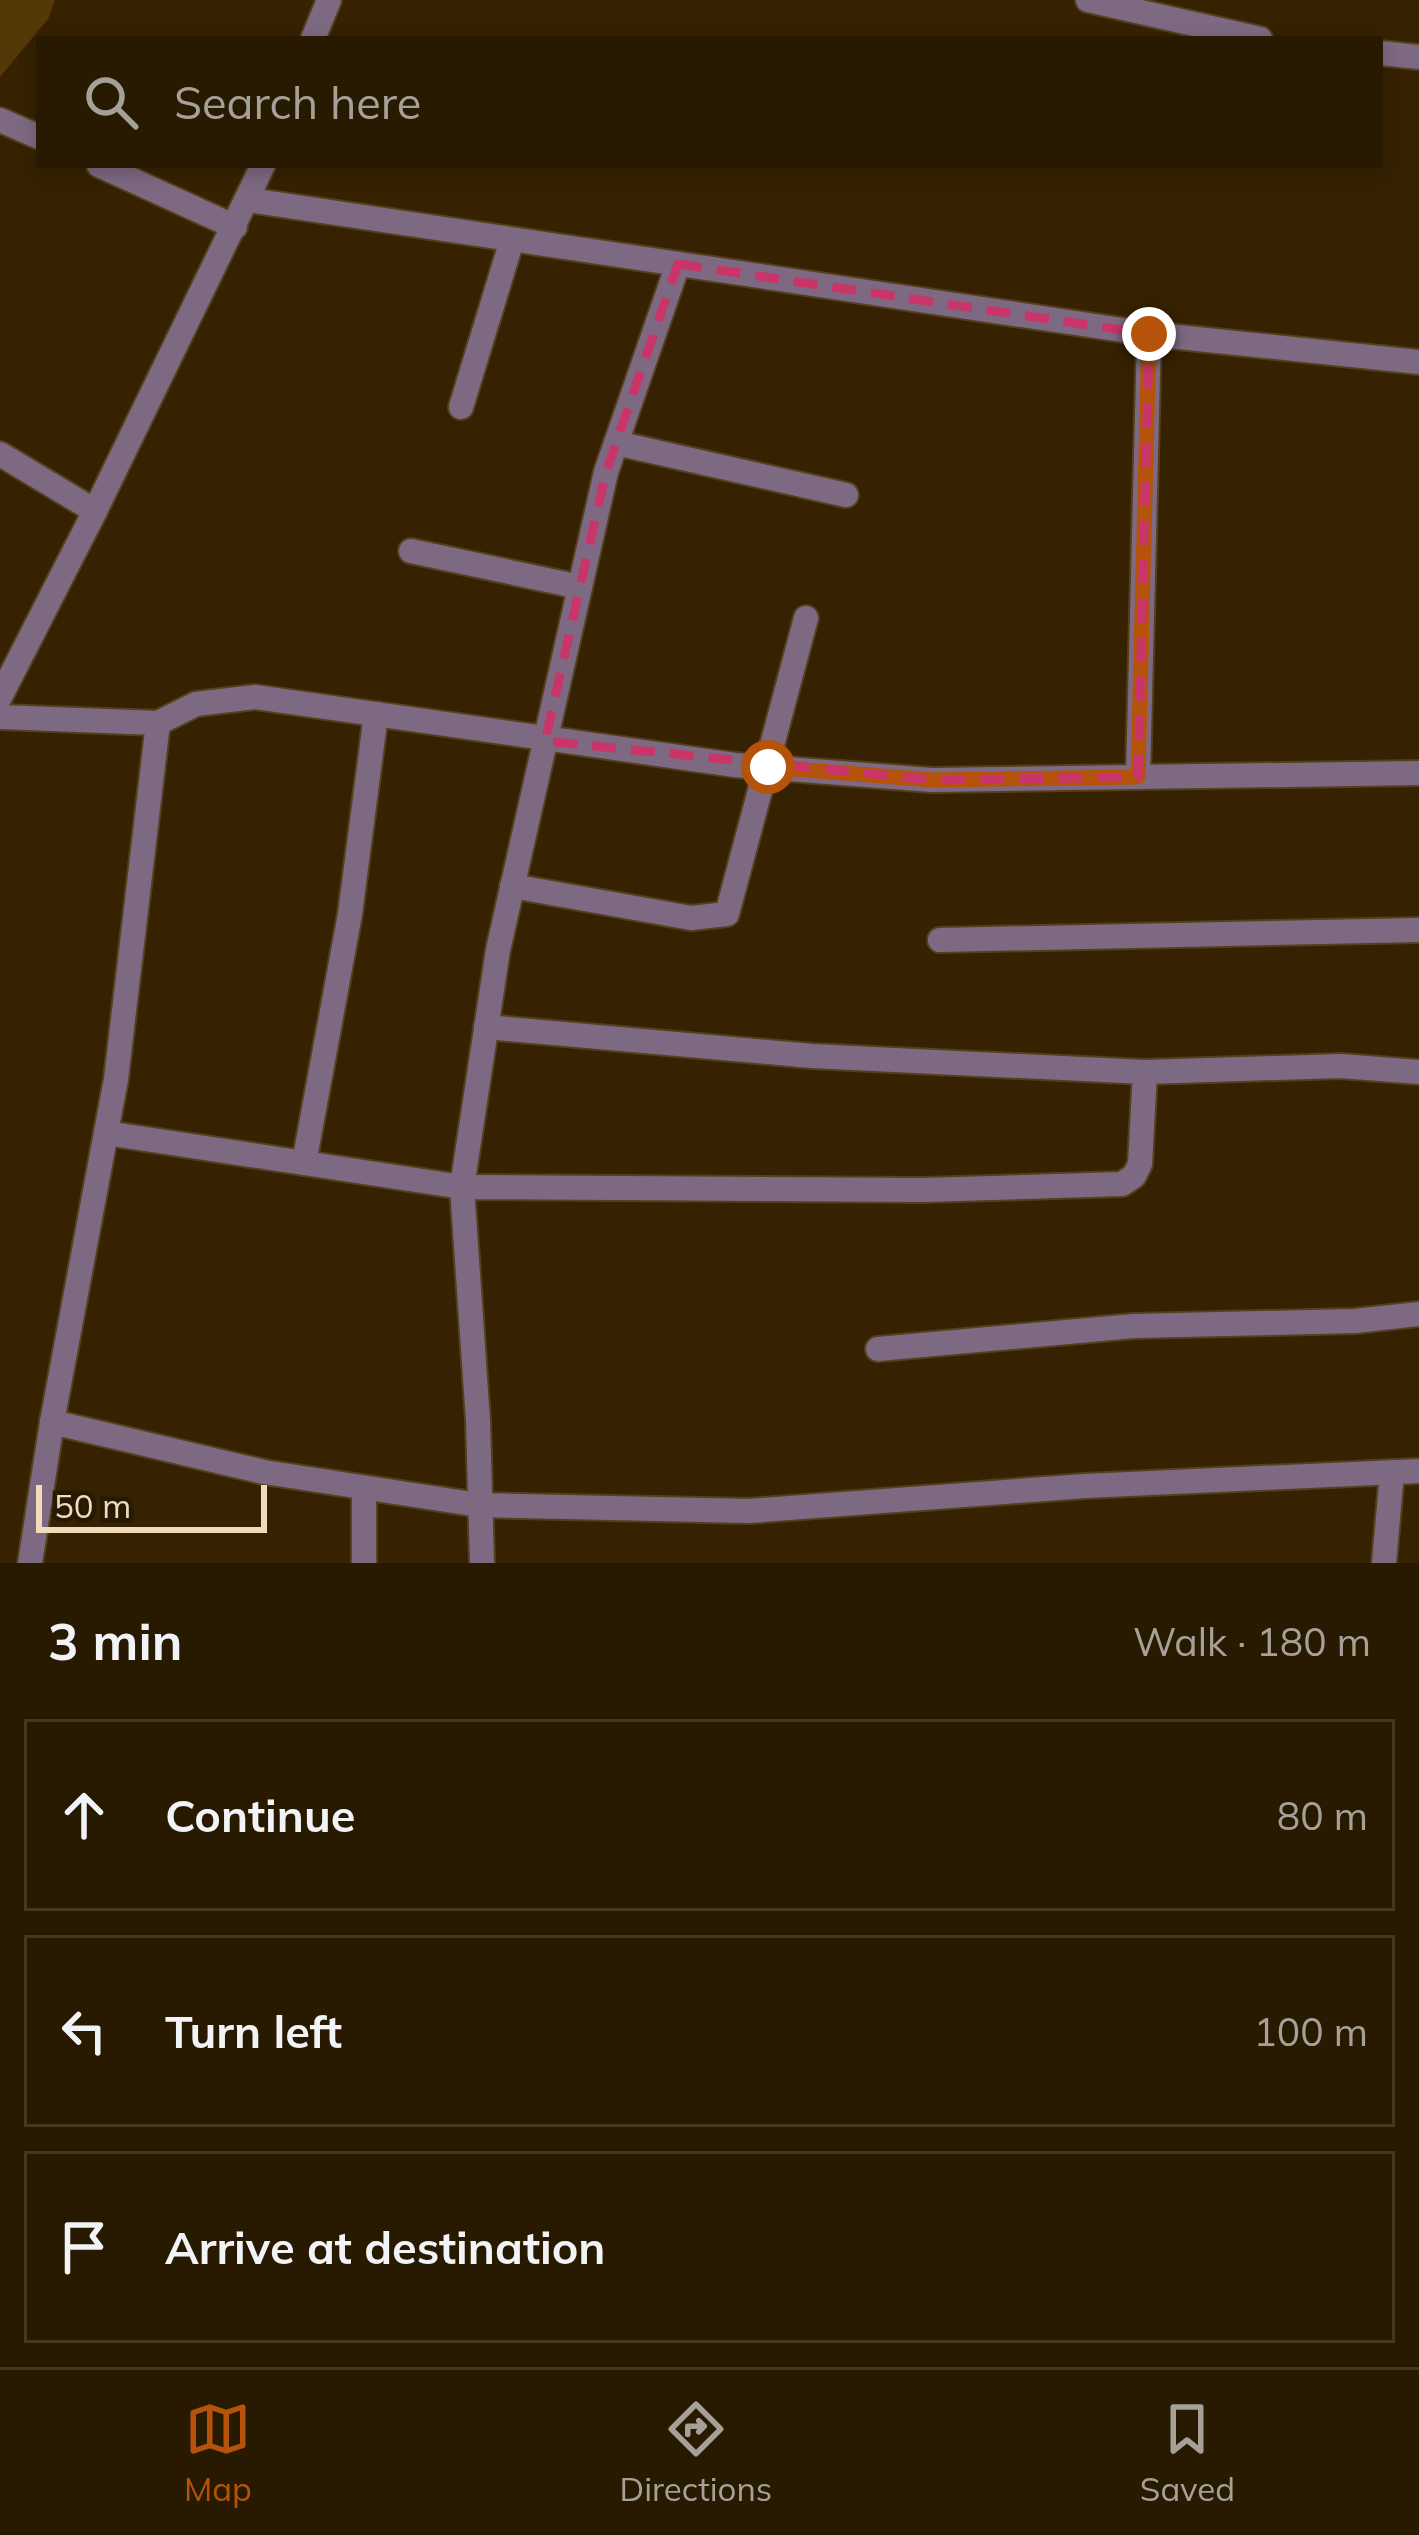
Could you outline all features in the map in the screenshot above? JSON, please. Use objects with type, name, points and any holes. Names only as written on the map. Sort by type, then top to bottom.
[{"type":"street","points":[[314,36],[329,0]]},
{"type":"street","points":[[1088,0],[1247,36]]},
{"type":"street","points":[[1383,53],[1419,57]]},
{"type":"street","points":[[0,120],[36,136]]},
{"type":"street","points":[[106,168],[236,227]]},
{"type":"street","points":[[0,697],[262,168]]},
{"type":"street","points":[[249,200],[1149,334],[1419,362]]},
{"type":"street","points":[[461,407],[512,239]]},
{"type":"street","points":[[482,1563],[462,1187],[486,1027],[512,886],[616,443],[678,264]]},
{"type":"street","points":[[1138,777],[1149,334]]},
{"type":"street","points":[[616,443],[846,495]]},
{"type":"street","points":[[0,454],[95,511]]},
{"type":"street","points":[[411,551],[580,587]]},
{"type":"street","points":[[512,886],[692,918],[727,914],[806,617]]},
{"type":"street","points":[[0,717],[158,723],[196,704],[255,697],[545,741],[932,780],[1419,773]]},
{"type":"street","points":[[304,1163],[350,914],[376,713]]},
{"type":"street","points":[[24,1561],[116,1079],[158,723]]},
{"type":"street","points":[[940,940],[1419,930]]},
{"type":"street","points":[[486,1027],[812,1056],[1145,1072],[1342,1066],[1419,1072]]},
{"type":"street","points":[[106,1133],[462,1187],[922,1190],[1122,1184],[1140,1164],[1145,1072]]},
{"type":"street","points":[[878,1348],[1134,1326],[1419,1315]]},
{"type":"street","points":[[52,1422],[264,1472],[479,1505],[749,1511],[1085,1486],[1419,1471]]},
{"type":"street","points":[[1384,1563],[1392,1472]]},
{"type":"street","points":[[364,1488],[364,1563]]},
{"type":"highlighted area","points":[[678,264],[1149,334],[1138,777],[932,780],[545,741],[606,472]]},
{"type":"shaded area","points":[[0,0],[55,0],[48,19],[0,77]]},
{"type":"route","points":[[768,767],[932,780],[1138,777],[1149,334]]}]
